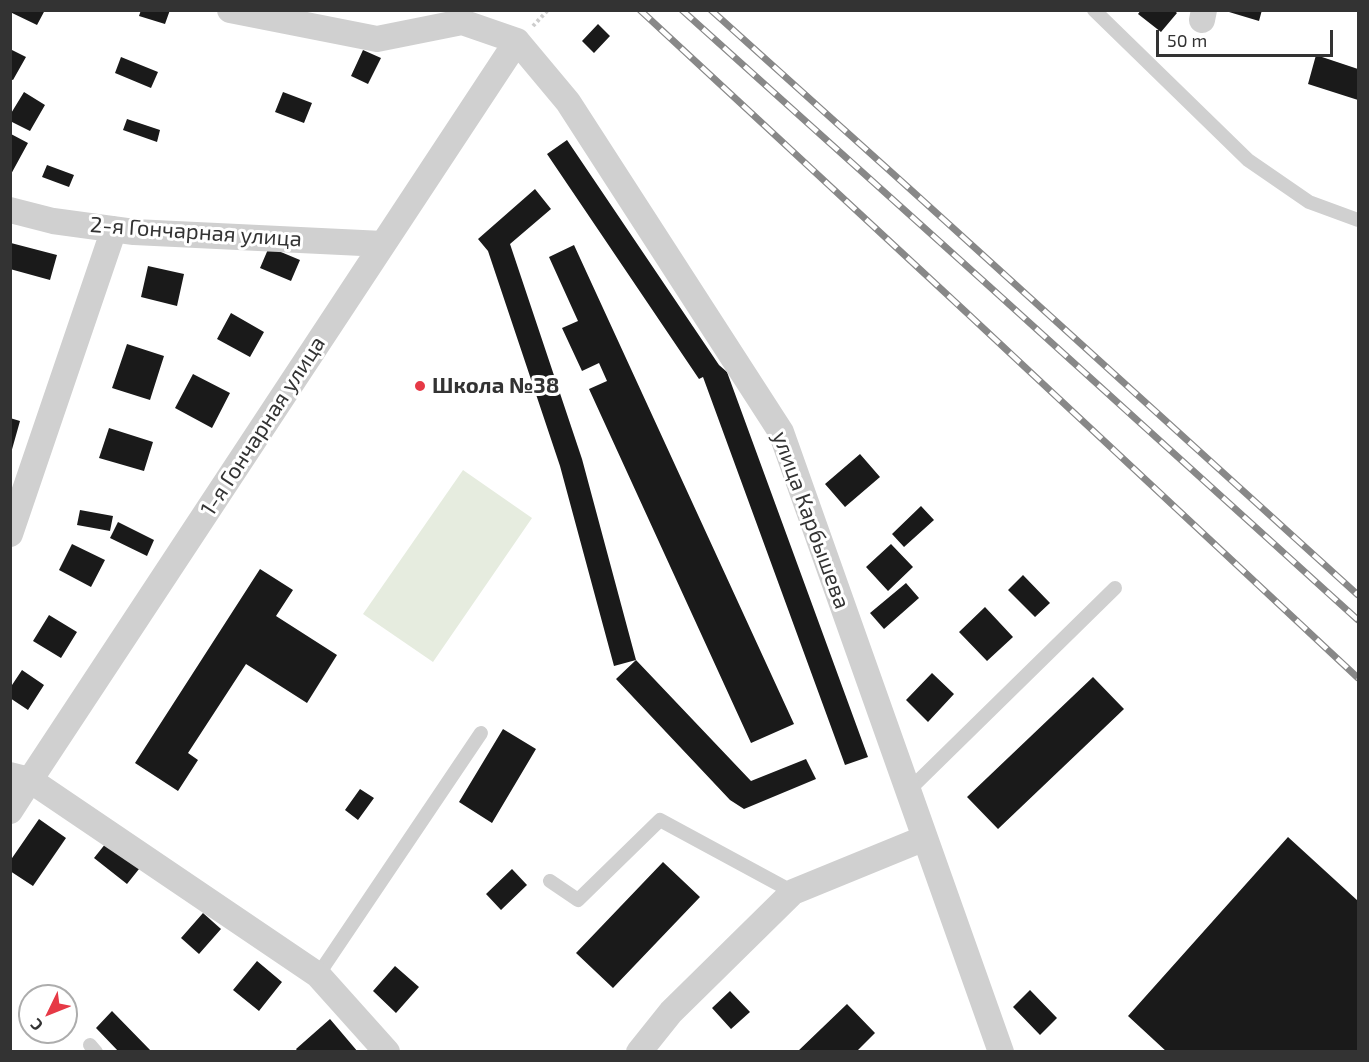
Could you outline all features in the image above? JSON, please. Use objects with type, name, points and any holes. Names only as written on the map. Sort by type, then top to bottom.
[{"type":"street","points":[[230,10],[377,39],[462,22],[517,41]]},
{"type":"street","name":"1-я Гончарная улица","points":[[10,811],[20,778],[383,244],[517,41]]},
{"type":"street","name":"улица Карбышева","points":[[517,41],[568,102],[781,432],[1001,1052]]},
{"type":"street","name":"2-я Гончарная улица","points":[[10,210],[53,221],[134,232],[383,244]]},
{"type":"street","points":[[10,534],[114,229]]},
{"type":"street","points":[[20,778],[318,975],[387,1052]]},
{"type":"street","points":[[639,1052],[671,1012],[793,892],[925,838]]},
{"type":"lane","points":[[1094,10],[1248,160],[1309,202],[1359,220]]},
{"type":"lane","points":[[908,791],[1115,588]]},
{"type":"lane","points":[[318,975],[481,733]]},
{"type":"lane","points":[[550,881],[578,900],[660,820],[793,892]]},
{"type":"shaded area","points":[[463,470],[532,518],[433,662],[363,614]]},
{"type":"building","points":[[11,10],[45,10],[37,25],[10,12]]},
{"type":"building","points":[[141,10],[170,10],[165,24],[139,16]]},
{"type":"building","points":[[1141,10],[1174,10],[1177,13],[1161,32],[1138,14]]},
{"type":"building","points":[[1229,10],[1262,10],[1259,21],[1229,12]]},
{"type":"building","points":[[598,24],[610,36],[594,53],[582,41]]},
{"type":"building","points":[[10,49],[26,57],[13,80],[10,79]]},
{"type":"building","points":[[363,50],[381,58],[368,84],[351,76]]},
{"type":"building","points":[[1316,55],[1358,69],[1358,100],[1308,84]]},
{"type":"building","points":[[121,57],[158,72],[151,88],[115,73]]},
{"type":"building","points":[[24,92],[45,105],[30,131],[10,121],[10,115]]},
{"type":"building","points":[[283,92],[312,103],[304,123],[275,112]]},
{"type":"building","points":[[127,119],[160,130],[157,142],[123,130]]},
{"type":"building","points":[[10,135],[28,143],[10,176]]},
{"type":"building","points":[[567,140],[719,365],[727,372],[868,757],[845,765],[703,377],[699,379],[547,154]]},
{"type":"building","points":[[47,165],[74,175],[69,187],[42,177]]},
{"type":"building","points":[[535,189],[551,209],[510,244],[582,459],[636,660],[614,666],[560,466],[488,251],[478,239]]},
{"type":"building","points":[[11,243],[57,255],[50,280],[10,269]]},
{"type":"building","points":[[574,245],[794,724],[751,743],[589,389],[607,381],[599,363],[582,371],[562,328],[578,321],[549,257]]},
{"type":"building","points":[[269,247],[300,260],[291,281],[260,268]]},
{"type":"building","points":[[148,266],[184,274],[177,306],[141,297]]},
{"type":"building","points":[[231,313],[264,332],[250,357],[217,339]]},
{"type":"building","points":[[127,344],[164,356],[150,400],[112,388]]},
{"type":"building","points":[[193,374],[230,393],[212,428],[175,408]]},
{"type":"building","points":[[10,418],[20,421],[11,453],[10,453]]},
{"type":"building","points":[[109,428],[153,442],[144,471],[99,458]]},
{"type":"building","points":[[860,454],[880,477],[845,507],[825,484]]},
{"type":"building","points":[[921,506],[934,520],[904,547],[892,534]]},
{"type":"building","points":[[80,510],[113,516],[110,531],[77,525]]},
{"type":"building","points":[[118,522],[154,540],[147,556],[110,538]]},
{"type":"building","points":[[72,544],[105,560],[91,587],[59,570]]},
{"type":"building","points":[[891,544],[913,567],[888,591],[866,567]]},
{"type":"building","points":[[260,569],[293,590],[276,616],[337,655],[307,703],[246,664],[188,753],[198,760],[178,791],[135,763]]},
{"type":"building","points":[[1023,575],[1050,603],[1035,617],[1008,590]]},
{"type":"building","points":[[906,583],[919,598],[884,629],[870,613]]},
{"type":"building","points":[[985,607],[1013,637],[987,661],[959,632]]},
{"type":"building","points":[[49,615],[77,632],[61,658],[33,641]]},
{"type":"building","points":[[636,660],[751,781],[806,759],[816,779],[744,809],[730,800],[616,679]]},
{"type":"building","points":[[22,670],[44,685],[28,710],[10,698],[10,688]]},
{"type":"building","points":[[932,673],[954,694],[928,722],[906,700]]},
{"type":"building","points":[[1093,677],[1124,709],[998,829],[967,797]]},
{"type":"building","points":[[503,729],[536,749],[492,823],[459,802]]},
{"type":"building","points":[[360,789],[374,798],[358,820],[345,810]]},
{"type":"building","points":[[39,819],[66,838],[33,886],[10,871],[10,861]]},
{"type":"building","points":[[1288,837],[1358,901],[1358,1052],[1167,1052],[1128,1016]]},
{"type":"building","points":[[110,838],[143,864],[127,884],[94,858]]},
{"type":"building","points":[[663,862],[700,897],[613,988],[576,953]]},
{"type":"building","points":[[512,869],[527,885],[501,910],[486,894]]},
{"type":"building","points":[[203,913],[221,929],[199,954],[181,938]]},
{"type":"building","points":[[257,961],[282,982],[259,1011],[233,990]]},
{"type":"building","points":[[395,966],[419,987],[396,1013],[373,991]]},
{"type":"building","points":[[1030,990],[1057,1018],[1040,1035],[1013,1007]]},
{"type":"building","points":[[730,991],[750,1012],[731,1029],[712,1008]]},
{"type":"building","points":[[847,1004],[875,1033],[856,1052],[797,1052]]},
{"type":"building","points":[[112,1011],[152,1052],[119,1052],[96,1028]]},
{"type":"building","points":[[330,1019],[358,1052],[298,1052],[296,1049]]},
{"type":"railway","points":[[640,10],[1358,678]]},
{"type":"railway","points":[[682,10],[1358,620]]},
{"type":"railway","points":[[711,10],[1358,595]]},
{"type":"place","name":"Школа №38","points":[[420,386]]}]
